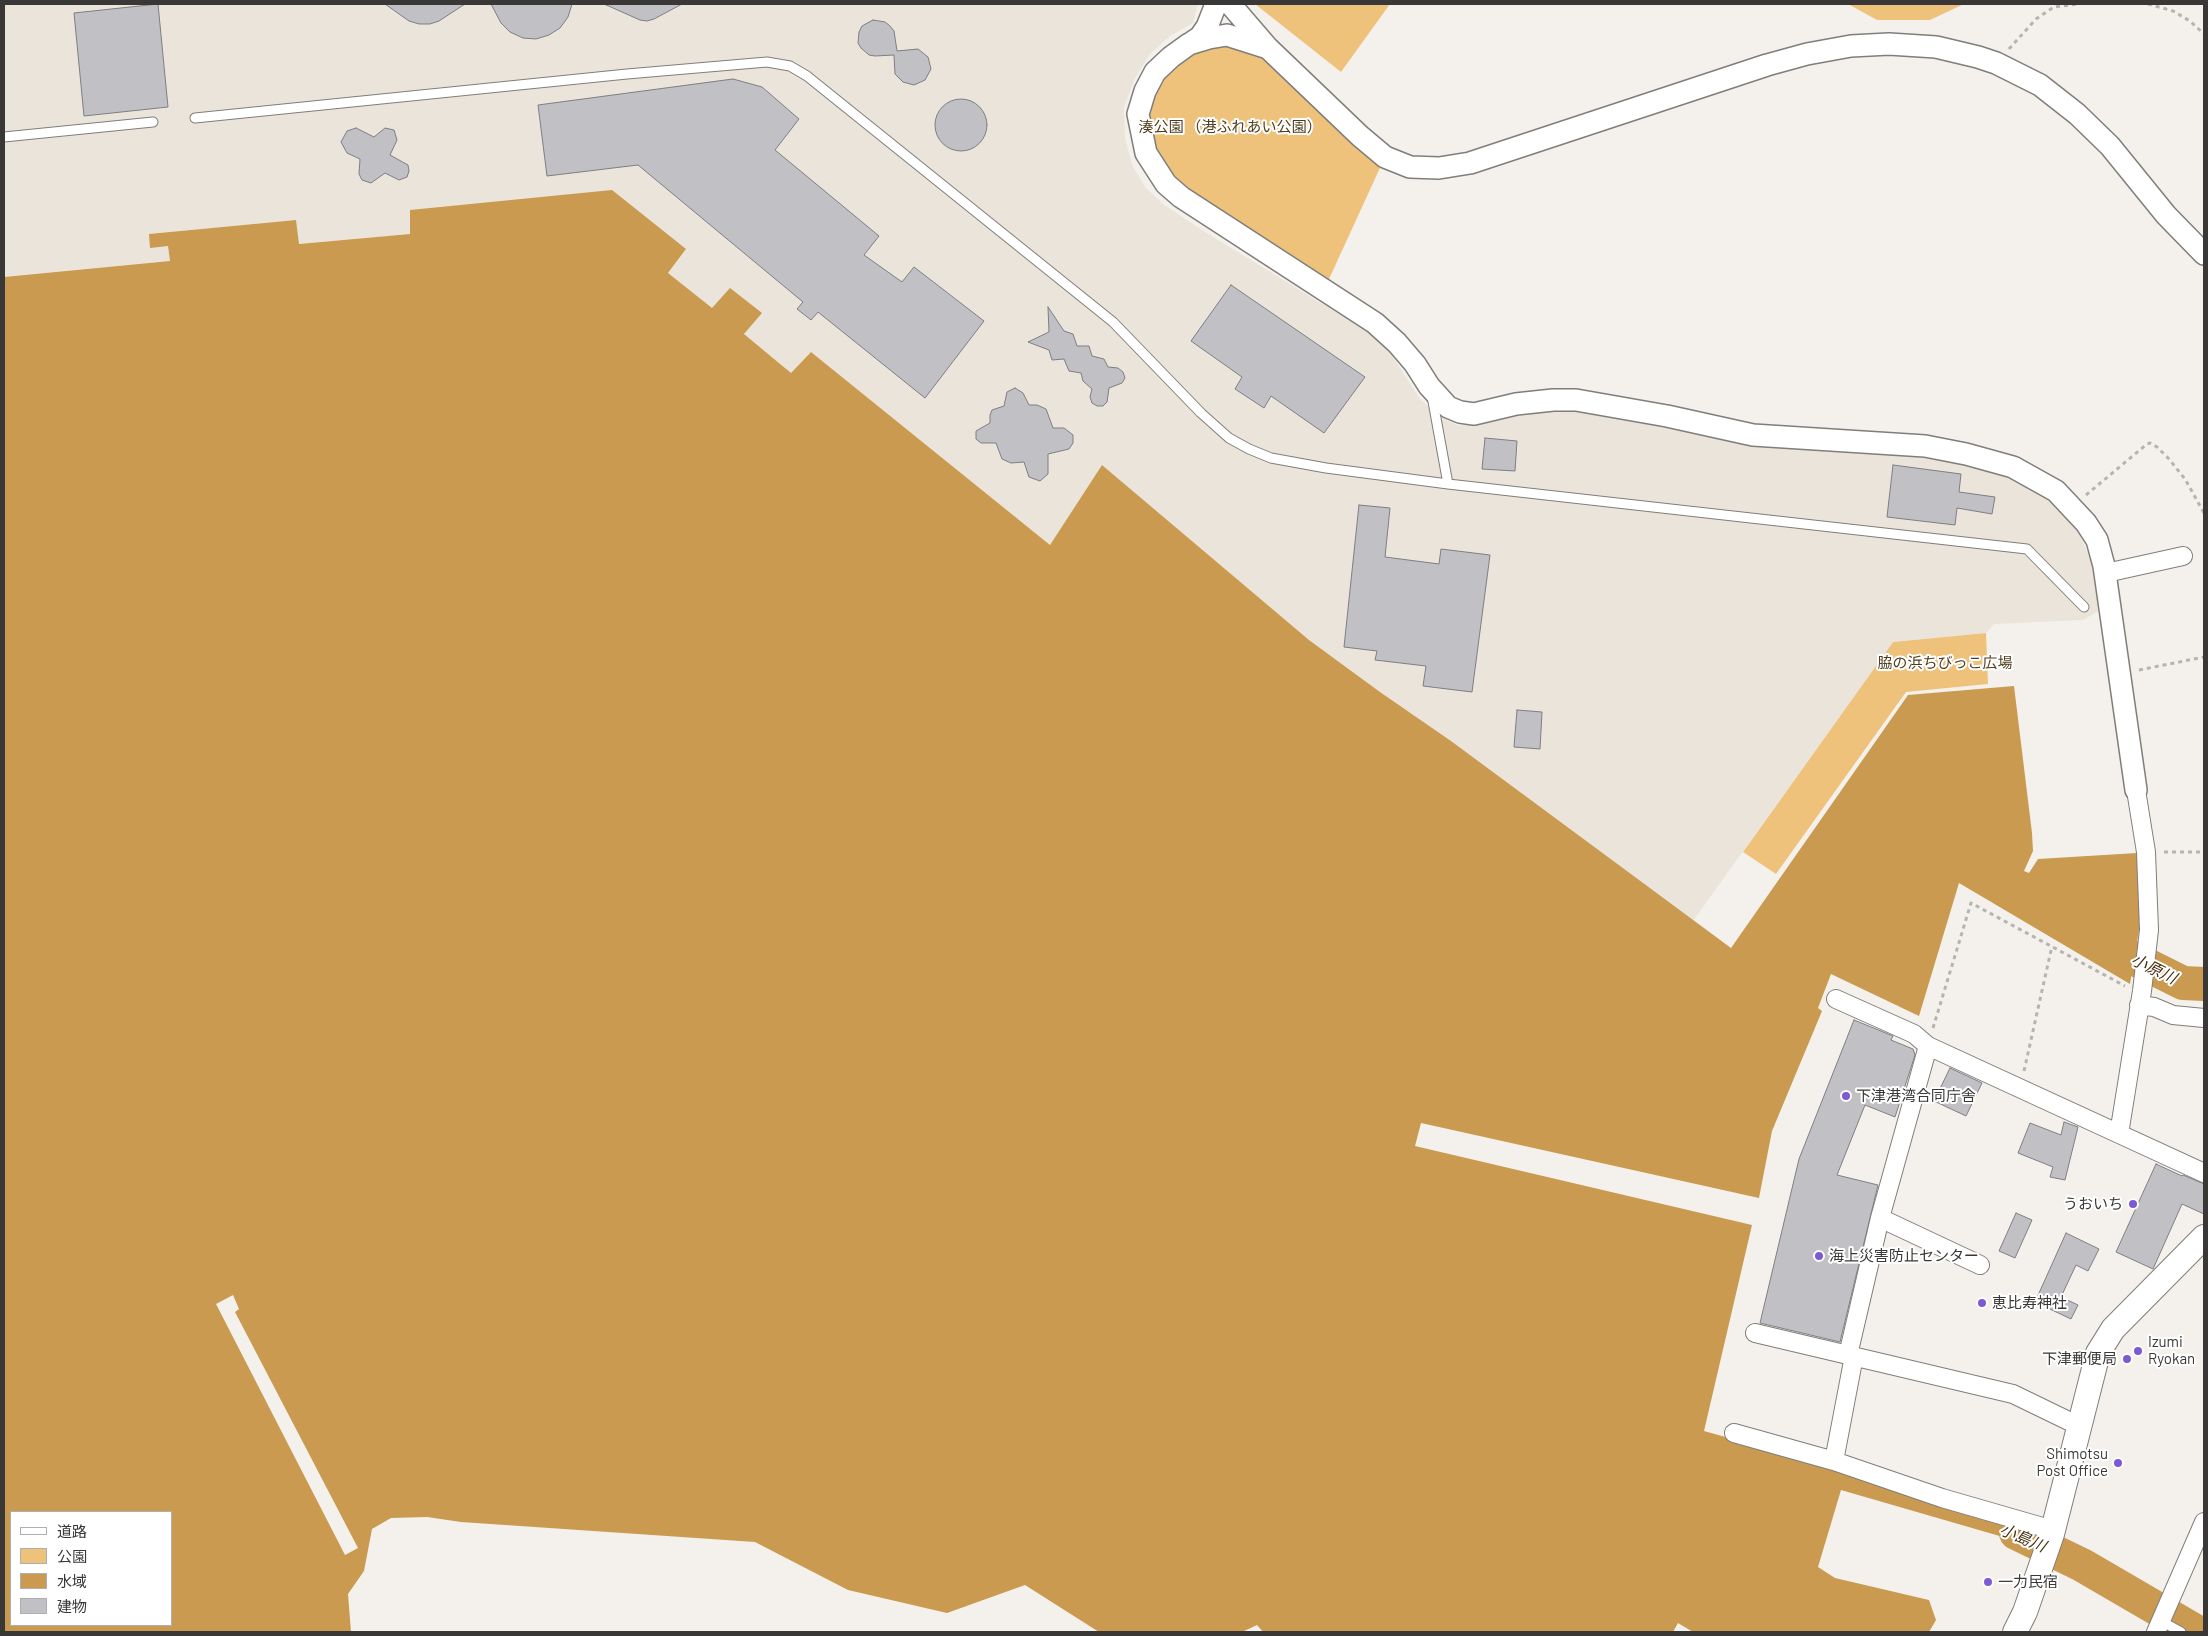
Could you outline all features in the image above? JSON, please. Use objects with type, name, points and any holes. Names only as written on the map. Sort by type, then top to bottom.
[{"type":"main road","points":[[2015,1632],[2051,1539],[2098,1353],[2107,1336],[2204,1237]]},
{"type":"street","points":[[1216,4],[1207,27],[1200,36],[1155,72],[1145,91],[1138,114],[1146,153],[1154,168],[1166,184],[1181,197],[1375,323],[1397,343],[1448,407],[1460,412],[1474,414],[1516,404],[1553,400],[1576,400],[1667,416],[1753,435],[1925,446],[1966,454],[2013,467],[2056,491],[2086,523],[2096,540],[2106,573],[2146,852],[2148,930],[2141,997],[2119,1134]]},
{"type":"street","points":[[1230,4],[1268,48],[1360,136],[1386,157],[1410,167],[1439,168],[1470,163],[1502,154],[1767,65],[1851,46],[1889,44],[1936,47],[1996,63],[2040,85],[2077,114],[2110,146],[2166,215],[2204,254]]},
{"type":"street","points":[[1188,44],[1227,35],[1268,48]]},
{"type":"street","points":[[2106,573],[2183,556]]},
{"type":"street","points":[[2141,997],[2154,1007],[2173,1015],[2204,1018]]},
{"type":"street","points":[[1836,999],[1914,1034],[1928,1046],[2204,1173]]},
{"type":"street","points":[[1834,1461],[1851,1356],[1880,1218],[1928,1046]]},
{"type":"street","points":[[1880,1218],[1980,1265]]},
{"type":"street","points":[[1755,1333],[2013,1394],[2079,1426]]},
{"type":"street","points":[[1734,1433],[1834,1461],[1942,1498],[2051,1539]]},
{"type":"street","points":[[2158,1626],[2204,1522]]},
{"type":"lane","points":[[195,118],[627,74],[767,62],[790,66],[807,76],[1113,322],[1201,413],[1229,438],[1271,458],[1326,468],[1448,484],[2027,549],[2084,607]]},
{"type":"lane","points":[[4,137],[153,122]]},
{"type":"lane","points":[[1430,386],[1448,484]]},
{"type":"lane","points":[[2158,1626],[2181,1632]]},
{"type":"path","points":[[1996,63],[2036,19],[2054,7],[2078,4]]},
{"type":"path","points":[[2148,4],[2173,11],[2190,21],[2204,34]]},
{"type":"path","points":[[2072,507],[2147,444],[2150,444],[2157,447],[2169,458],[2186,479],[2204,513]]},
{"type":"path","points":[[2120,675],[2204,656]]},
{"type":"path","points":[[2146,852],[2204,852]]},
{"type":"path","points":[[1928,1046],[1971,903],[2052,946],[2141,997]]},
{"type":"path","points":[[2020,1088],[2052,946]]},
{"type":"shaded area","points":[[4,4],[1198,4],[1193,23],[1170,36],[1150,54],[1134,80],[1124,108],[1125,138],[1133,167],[1146,188],[1163,204],[1373,335],[1388,349],[1420,399],[1440,417],[1459,426],[1521,413],[1574,408],[1701,432],[1736,443],[1769,448],[1856,449],[1956,462],[2020,480],[2052,499],[2077,528],[2092,563],[2099,611],[2083,620],[1994,624],[1986,633],[1893,642],[1693,921],[1451,741],[1309,640],[1102,465],[1050,545],[811,352],[791,373],[744,334],[762,313],[712,309],[668,273],[686,250],[410,210],[410,234],[299,244],[296,220],[149,234],[168,246],[170,261],[4,277]]},
{"type":"green space","points":[[1255,4],[1390,4],[1341,72]]},
{"type":"green space","points":[[1848,4],[1964,4],[1930,20],[1877,20]]},
{"type":"green space","name":"湊公園 （港ふれあい公園）","points":[[1242,39],[1385,157],[1324,290],[1154,168],[1145,91],[1171,57]]},
{"type":"green space","name":"脇の浜ちびっこ広場","points":[[1986,633],[1988,684],[1906,692],[1776,874],[1743,852],[1893,642]]},
{"type":"water","points":[[612,190],[686,249],[668,273],[712,308],[730,288],[762,313],[744,334],[791,373],[811,352],[1050,545],[1102,465],[1309,640],[1451,741],[1731,948],[1908,695],[2014,686],[2033,851],[2024,871],[2029,873],[2038,859],[2137,853],[2140,924],[2130,984],[1959,883],[1919,1016],[1831,974],[1818,1008],[1822,1011],[1772,1131],[1759,1198],[1421,1123],[1415,1146],[1752,1225],[1704,1431],[1836,1468],[2045,1535],[2041,1548],[1841,1490],[1818,1567],[1835,1578],[1929,1600],[1936,1620],[1929,1632],[1693,1632],[1678,1623],[1673,1632],[1263,1632],[1257,1625],[1242,1632],[1099,1632],[1025,1585],[947,1613],[848,1590],[755,1542],[461,1522],[427,1517],[391,1518],[372,1529],[364,1571],[348,1594],[351,1632],[4,1632],[4,277],[170,261],[168,246],[150,248],[149,234],[296,220],[299,244],[410,234],[410,210]]},
{"type":"pier","points":[[233,1295],[239,1309],[235,1312],[358,1548],[345,1555],[216,1304]]},
{"type":"building","points":[[158,4],[168,107],[84,116],[74,13]]},
{"type":"building","points":[[385,4],[465,4],[439,21],[430,24],[419,24],[409,21]]},
{"type":"building","points":[[491,4],[572,4],[568,17],[560,28],[549,35],[536,39],[523,38],[510,32],[501,23]]},
{"type":"building","points":[[604,4],[682,4],[647,21],[640,20]]},
{"type":"building","points":[[873,20],[885,22],[894,31],[897,51],[918,49],[928,57],[931,69],[925,80],[914,85],[903,82],[895,74],[894,55],[869,55],[861,48],[858,43],[859,32],[862,26]]},
{"type":"building","points":[[733,79],[762,87],[799,119],[775,150],[879,236],[864,255],[902,282],[914,267],[984,321],[925,398],[818,312],[811,320],[797,309],[803,302],[638,165],[547,176],[538,105]]},
{"type":"building","points":[[956,99],[966,99],[975,103],[983,111],[987,125],[983,139],[975,147],[966,151],[956,151],[947,147],[939,139],[935,130],[935,120],[939,111],[947,103]]},
{"type":"building","points":[[356,128],[374,137],[385,128],[394,130],[397,140],[390,155],[408,165],[407,177],[399,180],[385,173],[371,183],[362,180],[359,174],[360,159],[347,153],[341,142],[347,131]]},
{"type":"building","points":[[1231,285],[1365,377],[1324,433],[1271,396],[1264,408],[1235,389],[1242,377],[1191,341]]},
{"type":"building","points":[[1048,307],[1064,331],[1073,334],[1077,346],[1089,346],[1092,356],[1104,359],[1108,367],[1118,368],[1123,372],[1125,378],[1122,383],[1109,388],[1107,402],[1103,406],[1097,406],[1092,403],[1090,397],[1092,389],[1083,381],[1081,373],[1069,371],[1064,359],[1052,360],[1049,350],[1028,342],[1049,332]]},
{"type":"building","points":[[1015,388],[1023,393],[1029,405],[1037,405],[1046,409],[1053,428],[1064,428],[1073,435],[1073,443],[1069,449],[1048,454],[1048,474],[1040,481],[1029,477],[1024,462],[1011,463],[1002,459],[996,443],[981,443],[976,439],[976,431],[990,423],[992,410],[1004,406],[1007,392]]},
{"type":"building","points":[[1485,438],[1517,441],[1515,471],[1482,469]]},
{"type":"building","points":[[1893,465],[1961,474],[1959,492],[1995,497],[1992,514],[1957,508],[1955,525],[1887,517]]},
{"type":"building","points":[[1359,505],[1390,508],[1385,557],[1439,564],[1441,549],[1490,555],[1472,692],[1423,686],[1426,666],[1375,660],[1377,651],[1344,647]]},
{"type":"building","points":[[1517,710],[1542,712],[1540,749],[1514,747]]},
{"type":"building","name":"海上災害防止センター","points":[[1854,1020],[1893,1036],[1891,1040],[1913,1049],[1915,1055],[1895,1117],[1865,1105],[1837,1175],[1878,1185],[1840,1342],[1760,1323],[1799,1159]]},
{"type":"building","points":[[1950,1068],[1982,1083],[1966,1116],[1934,1101]]},
{"type":"building","points":[[2064,1122],[2078,1127],[2065,1180],[2050,1177],[2053,1167],[2018,1153],[2030,1123],[2061,1135]]},
{"type":"building","points":[[2156,1164],[2204,1184],[2204,1214],[2182,1204],[2153,1269],[2116,1252]]},
{"type":"building","points":[[2016,1213],[2032,1220],[2015,1258],[1999,1251]]},
{"type":"building","points":[[2066,1233],[2099,1249],[2088,1271],[2076,1265],[2061,1297],[2078,1305],[2071,1319],[2035,1302]]},
{"type":"waterway","name":"小原川","points":[[2107,945],[2183,983],[2204,984]]},
{"type":"waterway","name":"小島川","points":[[2016,1533],[2082,1565],[2197,1632]]},
{"type":"place","name":"下津港湾合同庁舎","points":[[1846,1096]]},
{"type":"place","name":"うおいち","points":[[2133,1204]]},
{"type":"place","name":"海上災害防止センター","points":[[1819,1256]]},
{"type":"place","name":"恵比寿神社","points":[[1982,1303]]},
{"type":"place","name":"Izumi Ryokan","points":[[2138,1351]]},
{"type":"place","name":"下津郵便局","points":[[2127,1359]]},
{"type":"place","name":"Shimotsu Post Office","points":[[2118,1463]]},
{"type":"place","name":"一力民宿","points":[[1988,1582]]}]
